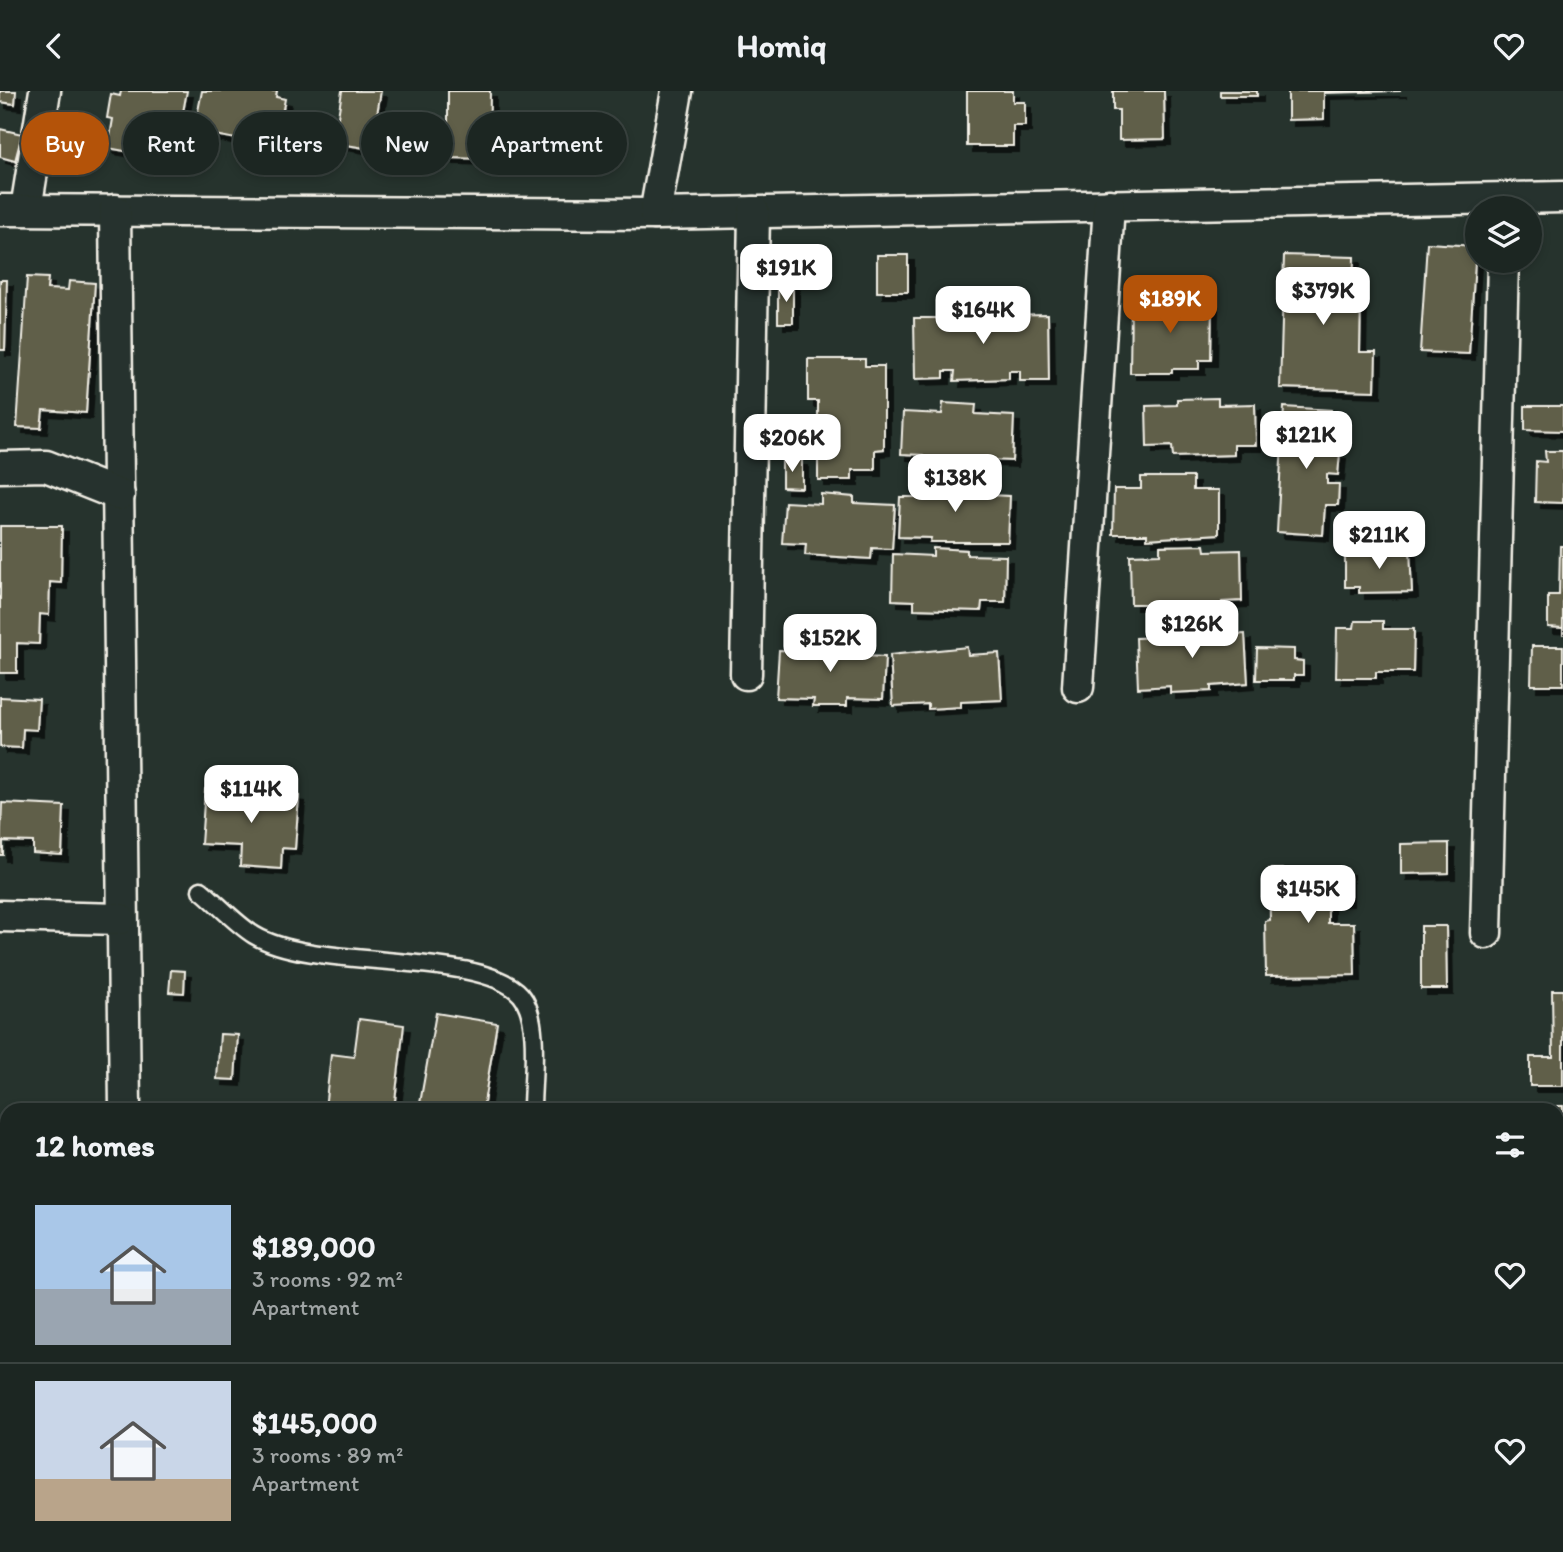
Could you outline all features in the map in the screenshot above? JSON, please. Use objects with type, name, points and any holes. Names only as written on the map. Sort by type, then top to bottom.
[{"type":"street","points":[[45,91],[13,210],[655,214],[1108,205],[1465,203]]},
{"type":"street","points":[[655,214],[677,91]]},
{"type":"street","points":[[1542,199],[1563,197]]},
{"type":"street","points":[[1078,687],[1108,205]]},
{"type":"street","points":[[115,210],[120,919],[125,1103]]},
{"type":"street","points":[[746,674],[754,212]]},
{"type":"street","points":[[1486,933],[1503,273]]},
{"type":"street","points":[[0,467],[46,466],[119,495]]},
{"type":"street","points":[[0,916],[120,919]]},
{"type":"lane","points":[[201,890],[255,936],[306,952],[469,971],[503,982],[521,996],[533,1019],[532,1103]]},
{"type":"building","points":[[0,91],[16,91],[15,104],[0,102]]},
{"type":"building","points":[[121,91],[187,91],[183,112],[123,112],[123,151],[109,148],[113,119],[109,118],[108,112],[111,94],[120,96]]},
{"type":"building","points":[[202,91],[277,91],[276,97],[285,99],[282,112],[233,112],[233,138],[219,136],[219,112],[198,112]]},
{"type":"building","points":[[342,91],[381,91],[377,112],[361,112],[361,147],[347,145],[347,112],[339,112]]},
{"type":"building","points":[[448,91],[490,91],[490,112],[467,112],[467,158],[453,158],[453,112],[448,112]]},
{"type":"building","points":[[967,91],[1013,91],[1013,102],[1025,102],[1025,126],[1013,126],[1013,146],[967,146]]},
{"type":"building","points":[[1113,91],[1164,91],[1165,139],[1119,140],[1119,110],[1113,110]]},
{"type":"building","points":[[1220,91],[1257,91],[1257,96],[1220,96]]},
{"type":"building","points":[[1288,91],[1401,91],[1324,93],[1324,119],[1288,120]]},
{"type":"building","points":[[0,129],[21,134],[15,161],[0,157]]},
{"type":"building","points":[[1427,243],[1465,245],[1465,273],[1474,273],[1469,354],[1420,352]]},
{"type":"building","points":[[877,255],[908,255],[908,292],[877,292]]},
{"type":"building","points":[[1284,255],[1354,257],[1353,297],[1361,297],[1360,352],[1376,352],[1375,391],[1280,388]]},
{"type":"building","points":[[27,277],[48,278],[47,289],[68,290],[69,281],[95,283],[86,413],[43,410],[41,428],[17,427]]},
{"type":"building","points":[[0,280],[7,280],[5,350],[0,350]]},
{"type":"building","points":[[778,284],[793,284],[793,323],[778,323]]},
{"type":"building","points":[[1162,297],[1196,297],[1196,304],[1212,304],[1211,360],[1199,360],[1199,369],[1172,369],[1172,373],[1130,373],[1131,303],[1162,304]]},
{"type":"building","points":[[1000,308],[1001,315],[1048,314],[1049,381],[1020,381],[1020,371],[1009,371],[1009,379],[954,381],[955,371],[944,371],[944,378],[915,379],[914,318],[957,318],[957,309]]},
{"type":"building","points":[[808,359],[865,359],[865,366],[884,366],[884,449],[875,450],[875,470],[852,470],[852,480],[818,480],[818,401],[808,401]]},
{"type":"building","points":[[1218,398],[1218,405],[1255,404],[1256,445],[1234,445],[1234,455],[1173,457],[1172,446],[1147,447],[1146,406],[1177,405],[1177,399]]},
{"type":"building","points":[[943,403],[976,405],[975,414],[1014,416],[1012,461],[990,460],[990,464],[923,461],[923,455],[901,454],[903,412],[942,414]]},
{"type":"building","points":[[1525,406],[1563,406],[1563,431],[1525,430]]},
{"type":"building","points":[[1284,407],[1331,410],[1329,452],[1340,453],[1338,475],[1327,474],[1327,484],[1339,484],[1338,505],[1325,505],[1323,535],[1277,532]]},
{"type":"building","points":[[1545,451],[1563,451],[1563,503],[1535,502],[1536,461],[1546,462]]},
{"type":"building","points":[[782,460],[802,460],[802,488],[782,487]]},
{"type":"building","points":[[1141,477],[1193,477],[1193,490],[1219,490],[1219,534],[1147,539],[1147,534],[1113,534],[1114,489],[1141,489]]},
{"type":"building","points":[[921,482],[988,484],[988,495],[1010,496],[1008,542],[930,542],[931,538],[898,537],[900,497],[920,497]]},
{"type":"building","points":[[821,494],[854,497],[854,503],[895,505],[892,549],[872,548],[871,559],[805,555],[806,544],[782,543],[785,502],[821,504]]},
{"type":"building","points":[[0,526],[62,526],[61,583],[50,582],[49,615],[40,614],[39,644],[17,643],[17,673],[0,673]]},
{"type":"building","points":[[1204,545],[1205,551],[1241,550],[1242,601],[1222,602],[1222,608],[1156,609],[1156,604],[1131,604],[1130,555],[1160,554],[1160,546]]},
{"type":"building","points":[[1560,546],[1563,546],[1563,628],[1548,627],[1548,595],[1559,595]]},
{"type":"building","points":[[933,548],[967,550],[967,555],[1006,556],[1005,602],[982,602],[981,611],[914,609],[914,601],[892,600],[893,554],[933,556]]},
{"type":"building","points":[[1345,550],[1410,550],[1412,592],[1359,593],[1359,587],[1345,587]]},
{"type":"building","points":[[1355,621],[1383,621],[1383,629],[1414,629],[1413,672],[1376,672],[1376,678],[1336,678],[1337,628],[1354,628]]},
{"type":"building","points":[[1219,628],[1220,635],[1245,634],[1248,683],[1211,686],[1211,691],[1170,693],[1170,686],[1138,688],[1136,638],[1160,637],[1160,631]]},
{"type":"building","points":[[804,643],[864,645],[864,656],[885,657],[883,699],[847,698],[847,706],[813,706],[814,699],[776,698],[779,650],[804,651]]},
{"type":"building","points":[[1532,646],[1563,646],[1563,685],[1531,685]]},
{"type":"building","points":[[967,647],[968,655],[999,653],[1002,700],[961,702],[961,707],[928,709],[928,704],[893,706],[890,655]]},
{"type":"building","points":[[1257,648],[1294,649],[1294,660],[1303,661],[1303,675],[1294,675],[1294,680],[1256,680]]},
{"type":"building","points":[[0,697],[39,699],[37,730],[23,729],[22,748],[0,747]]},
{"type":"building","points":[[205,789],[299,796],[295,849],[282,848],[281,869],[240,866],[241,846],[201,844]]},
{"type":"building","points":[[2,803],[64,806],[62,855],[33,853],[33,842],[3,841],[3,855],[0,855]]},
{"type":"building","points":[[1449,843],[1449,873],[1401,874],[1401,844]]},
{"type":"building","points":[[1269,869],[1347,869],[1347,900],[1328,901],[1328,923],[1354,923],[1355,975],[1266,976],[1265,921],[1270,920]]},
{"type":"building","points":[[1421,926],[1446,926],[1447,989],[1421,989]]},
{"type":"building","points":[[171,970],[185,971],[184,993],[169,992]]},
{"type":"building","points":[[1552,990],[1563,990],[1563,1086],[1530,1086],[1530,1057],[1553,1057]]},
{"type":"building","points":[[436,1013],[497,1023],[484,1103],[420,1103]]},
{"type":"building","points":[[359,1019],[404,1025],[395,1103],[326,1103],[331,1054],[354,1057]]},
{"type":"building","points":[[220,1034],[238,1035],[235,1080],[217,1079]]}]
